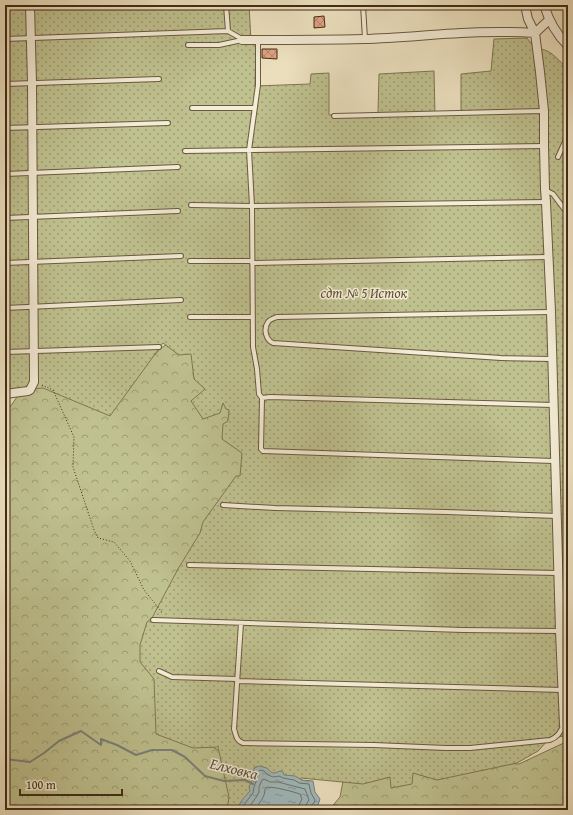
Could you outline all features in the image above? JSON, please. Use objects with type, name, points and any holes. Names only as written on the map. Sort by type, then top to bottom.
[{"type":"street","points":[[5,394],[28,391],[34,382],[30,5]]},
{"type":"street","points":[[525,5],[528,19],[535,33],[544,111],[545,190],[564,725]]},
{"type":"street","points":[[544,5],[549,20],[560,38],[568,46]]},
{"type":"street","points":[[242,40],[365,39],[516,31],[535,33],[549,20]]},
{"type":"lane","points":[[226,5],[228,31]]},
{"type":"lane","points":[[363,5],[365,39]]},
{"type":"lane","points":[[5,39],[228,31],[242,40]]},
{"type":"lane","points":[[188,45],[219,45],[242,40]]},
{"type":"lane","points":[[258,40],[258,85],[249,150],[252,206],[253,347],[259,394],[262,398],[261,449],[263,451],[554,461]]},
{"type":"lane","points":[[5,84],[159,79]]},
{"type":"lane","points":[[192,108],[255,108]]},
{"type":"lane","points":[[334,116],[544,111]]},
{"type":"lane","points":[[5,128],[168,122]]},
{"type":"lane","points":[[558,157],[568,135]]},
{"type":"lane","points":[[185,151],[544,146]]},
{"type":"lane","points":[[5,174],[178,167]]},
{"type":"lane","points":[[545,190],[553,194],[568,214]]},
{"type":"lane","points":[[190,205],[252,206],[546,202]]},
{"type":"lane","points":[[5,218],[178,211]]},
{"type":"lane","points":[[5,263],[181,256]]},
{"type":"lane","points":[[190,261],[252,262],[548,257]]},
{"type":"lane","points":[[5,308],[181,300]]},
{"type":"lane","points":[[550,312],[277,317],[268,322],[266,334],[270,341],[279,344],[351,347],[501,358],[552,359]]},
{"type":"lane","points":[[190,317],[253,317]]},
{"type":"lane","points":[[5,352],[159,347]]},
{"type":"lane","points":[[262,398],[339,398],[553,405]]},
{"type":"lane","points":[[223,505],[275,508],[557,516]]},
{"type":"lane","points":[[189,565],[558,573]]},
{"type":"lane","points":[[153,620],[463,630],[560,631]]},
{"type":"lane","points":[[241,623],[234,729],[237,739],[243,743],[481,748],[513,743],[550,740],[557,736],[564,725]]},
{"type":"lane","points":[[159,671],[172,677],[563,690]]},
{"type":"path","points":[[34,382],[53,390],[74,437],[73,467],[98,538],[114,542],[130,561],[144,590],[161,612],[164,620]]},
{"type":"green space","name":"сдт № 5 Исток","points":[[5,5],[249,5],[251,41],[256,42],[255,86],[310,84],[311,74],[329,73],[329,115],[378,113],[379,74],[434,71],[435,115],[461,112],[461,74],[491,71],[494,39],[527,38],[536,50],[540,49],[549,52],[566,67],[563,98],[566,104],[568,102],[568,735],[549,739],[538,751],[517,763],[437,780],[413,773],[412,784],[391,788],[390,777],[363,784],[301,778],[298,810],[227,810],[229,797],[218,747],[193,748],[156,734],[154,679],[140,662],[140,645],[147,622],[152,618],[178,569],[200,533],[203,522],[236,476],[240,476],[242,453],[222,439],[223,424],[228,421],[229,410],[226,409],[223,403],[220,413],[203,419],[191,401],[205,389],[194,379],[191,354],[179,355],[163,343],[110,416],[43,388],[5,392]]},
{"type":"green space","points":[[191,329],[211,335],[254,467],[204,743],[233,757],[276,810],[5,810],[5,414],[39,366],[138,373],[161,348]]},
{"type":"green space","points":[[568,741],[568,810],[329,810],[340,797],[344,776],[468,761],[519,764]]},
{"type":"water","points":[[259,766],[267,768],[273,773],[280,771],[283,772],[284,775],[295,776],[302,780],[313,781],[315,792],[320,799],[318,805],[312,810],[237,810],[244,797],[250,791],[249,787],[253,778],[254,768]]},
{"type":"building","points":[[324,16],[325,27],[314,28],[314,17]]},
{"type":"building","points":[[262,49],[277,49],[277,59],[262,58]]},
{"type":"waterway","name":"Елховка","points":[[5,759],[30,762],[59,741],[81,731],[101,745],[101,739],[136,755],[152,750],[172,750],[185,757],[205,776],[224,781],[245,780],[253,784]]}]
